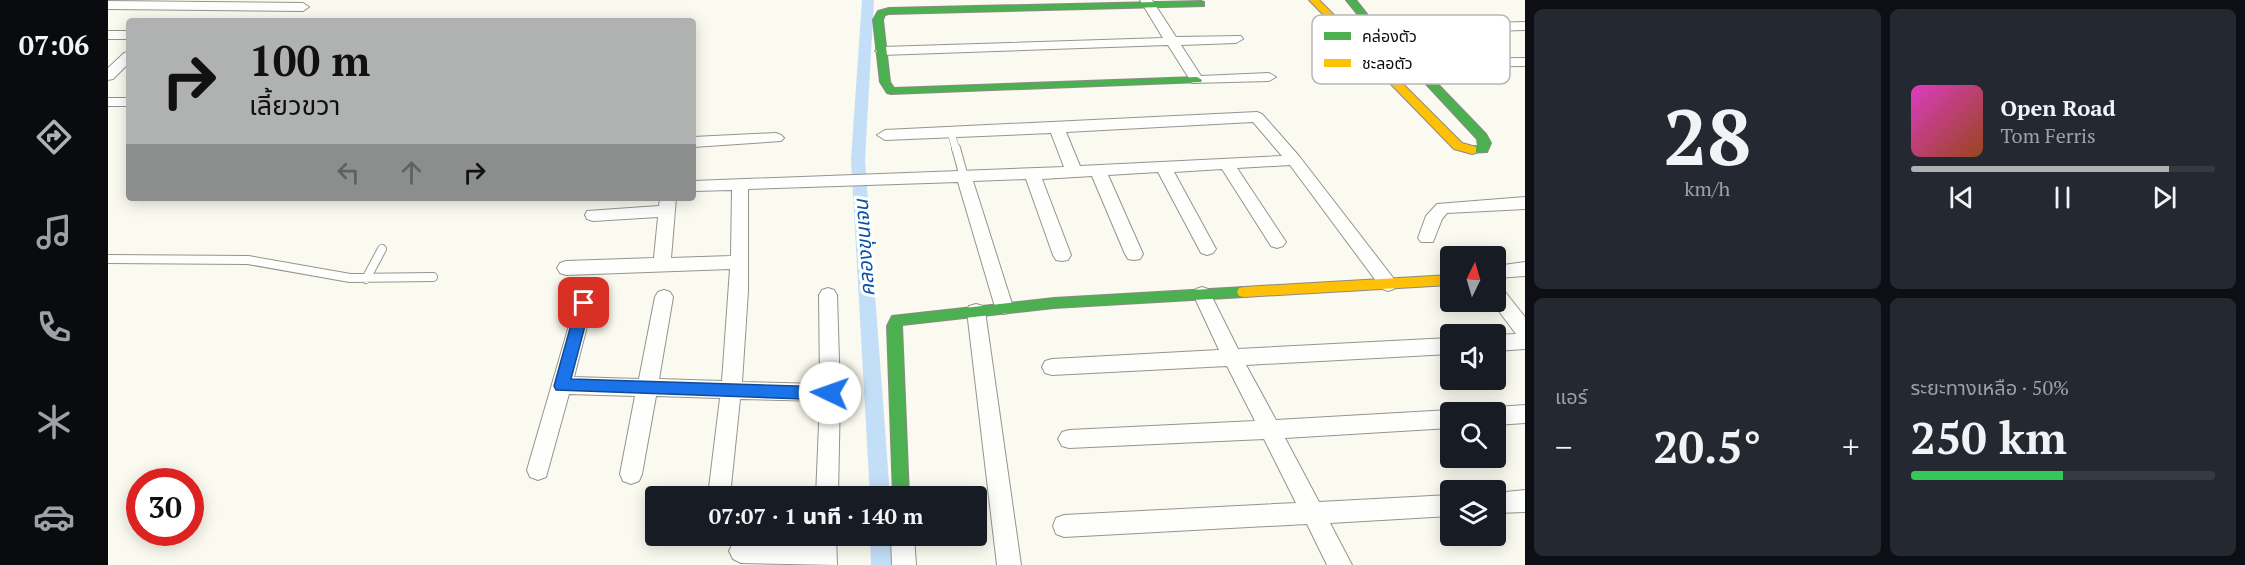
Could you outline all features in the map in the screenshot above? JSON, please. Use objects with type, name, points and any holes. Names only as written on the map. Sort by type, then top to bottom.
[{"type":"street","points":[[1314,0],[1329,15]]},
{"type":"street","points":[[1351,0],[1363,15]]},
{"type":"street","points":[[168,18],[184,3]]},
{"type":"street","points":[[108,5],[184,3],[303,7]]},
{"type":"street","points":[[1148,3],[1197,80]]},
{"type":"street","points":[[1201,4],[1148,3],[881,13],[878,20],[887,88],[902,92],[1269,77]]},
{"type":"street","points":[[1510,26],[1525,26]]},
{"type":"street","points":[[108,35],[126,35]]},
{"type":"street","points":[[882,51],[1236,39]]},
{"type":"street","points":[[1510,62],[1525,62]]},
{"type":"street","points":[[1397,84],[1458,146],[1476,151],[1483,149],[1485,143],[1482,137],[1430,84]]},
{"type":"street","points":[[108,102],[126,102]]},
{"type":"street","points":[[885,135],[1257,117],[1294,160],[1388,284]]},
{"type":"street","points":[[1057,128],[1074,172]]},
{"type":"street","points":[[696,142],[776,138]]},
{"type":"street","points":[[696,186],[964,177],[1294,160]]},
{"type":"street","points":[[1227,165],[1277,242]]},
{"type":"street","points":[[1164,168],[1206,249]]},
{"type":"street","points":[[1098,171],[1134,254]]},
{"type":"street","points":[[1032,174],[1062,255]]},
{"type":"street","points":[[964,177],[1004,307]]},
{"type":"street","points":[[720,486],[739,291],[740,184]]},
{"type":"street","points":[[1427,238],[1434,216],[1443,208],[1525,203]]},
{"type":"street","points":[[593,215],[667,204],[662,263]]},
{"type":"street","points":[[566,268],[738,262]]},
{"type":"street","points":[[1506,271],[1525,269]]},
{"type":"street","points":[[901,486],[894,326],[897,320],[1004,307],[1440,281]]},
{"type":"street","points":[[1202,294],[1269,430],[1340,565]]},
{"type":"street","points":[[827,486],[830,393],[828,295]]},
{"type":"street","points":[[631,474],[664,297]]},
{"type":"street","points":[[538,470],[584,303]]},
{"type":"street","points":[[1506,306],[1525,331]]},
{"type":"street","points":[[976,310],[1009,565]]},
{"type":"street","points":[[1506,343],[1525,342]]},
{"type":"street","points":[[1052,367],[1440,347]]},
{"type":"street","points":[[562,386],[649,386],[830,393]]},
{"type":"street","points":[[1506,415],[1525,414]]},
{"type":"street","points":[[1069,439],[1440,420]]},
{"type":"street","points":[[1506,502],[1525,501]]},
{"type":"street","points":[[1064,526],[1440,507]]},
{"type":"street","points":[[903,546],[904,565]]},
{"type":"street","points":[[741,551],[825,551]]},
{"type":"lane","points":[[951,132],[964,177]]},
{"type":"lane","points":[[366,279],[382,249]]},
{"type":"lane","points":[[108,259],[248,260],[306,273],[366,279],[433,277]]},
{"type":"waterway","name":"คลองขุนเจน","points":[[868,0],[858,160],[879,486]]},
{"type":"waterway","name":"คลองขุนเจน","points":[[881,546],[882,565]]},
{"type":"traffic: fast","points":[[1351,0],[1363,15]]},
{"type":"traffic: fast","points":[[1197,80],[891,91],[885,82],[878,20],[881,13],[889,11],[1201,4]]},
{"type":"traffic: fast","points":[[1432,84],[1482,137],[1485,143],[1483,149],[1472,150]]},
{"type":"traffic: fast","points":[[901,486],[894,326],[897,320],[1054,303],[1244,292]]},
{"type":"traffic: slow","points":[[1314,0],[1329,15]]},
{"type":"traffic: slow","points":[[1397,84],[1458,146],[1472,150]]},
{"type":"traffic: slow","points":[[1244,292],[1440,281]]},
{"type":"route","points":[[584,303],[562,386],[649,386],[830,393]]}]
